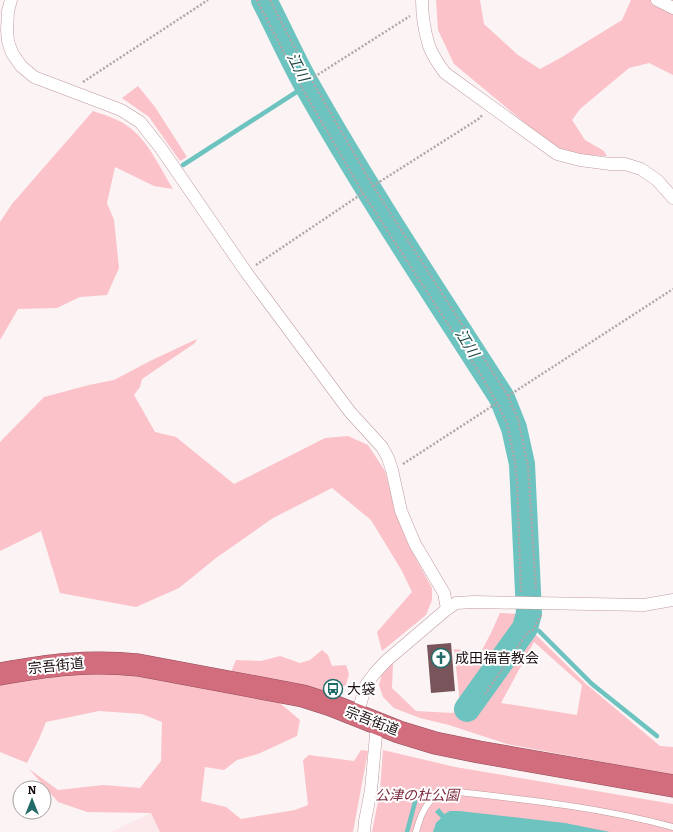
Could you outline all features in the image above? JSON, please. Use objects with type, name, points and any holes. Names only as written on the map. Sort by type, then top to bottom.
[{"type":"highway","name":"宗吾街道","points":[[0,674],[75,663],[114,663],[138,665],[303,696],[399,732],[435,743],[673,786]]},
{"type":"street","points":[[11,0],[8,12],[8,41],[12,53],[21,66],[34,77],[121,110],[140,122],[160,147],[246,272],[350,412],[382,447],[392,470],[401,511],[415,544],[444,593],[447,609]]},
{"type":"street","points":[[657,0],[673,8]]},
{"type":"street","points":[[422,4],[429,46],[445,73],[488,106],[557,154],[580,160],[610,164],[625,164],[641,170],[657,180],[673,198]]},
{"type":"street","points":[[357,715],[366,685],[374,674],[392,656],[456,603],[535,602],[644,605],[673,600]]},
{"type":"street","points":[[364,832],[372,790],[377,724]]},
{"type":"lane","points":[[416,832],[421,813],[435,797],[443,793],[458,792],[563,804],[646,820],[673,827]]},
{"type":"path","points":[[70,91],[208,0]]},
{"type":"path","points":[[257,0],[302,88],[363,193],[479,372],[507,423],[515,462],[522,589]]},
{"type":"path","points":[[270,0],[311,79],[373,186],[508,396],[518,419],[528,466],[536,588],[535,602],[541,614],[533,630],[528,632],[485,694]]},
{"type":"path","points":[[311,79],[422,4]]},
{"type":"path","points":[[373,186],[480,118],[488,106]]},
{"type":"path","points":[[246,272],[363,193]]},
{"type":"path","points":[[508,396],[673,289]]},
{"type":"path","points":[[392,470],[497,403]]},
{"type":"shaded area","points":[[151,813],[160,832],[111,832]]},
{"type":"green space","points":[[436,0],[480,0],[484,24],[518,55],[540,69],[622,20],[631,0],[673,0],[673,75],[649,63],[629,68],[580,109],[572,120],[585,140],[604,151],[607,156],[580,155],[559,151],[454,64],[438,30]]},
{"type":"green space","points":[[138,86],[155,107],[187,157],[180,161],[149,117],[122,98]]},
{"type":"green space","points":[[93,111],[110,117],[131,128],[141,138],[151,152],[173,189],[154,186],[115,167],[107,203],[114,220],[119,268],[107,295],[80,297],[57,308],[18,309],[0,340],[0,222],[12,204]]},
{"type":"green space","points":[[197,339],[195,343],[142,379],[140,387],[134,395],[155,432],[176,437],[234,484],[325,438],[348,436],[368,445],[385,471],[396,513],[409,546],[432,588],[432,600],[426,615],[382,651],[377,632],[412,592],[402,571],[371,520],[332,488],[273,518],[216,558],[179,588],[136,607],[60,593],[41,531],[0,551],[0,442],[44,397],[114,380]]},
{"type":"green space","points":[[500,613],[520,614],[518,628],[465,704],[465,709],[471,711],[480,697],[487,698],[530,634],[535,634],[586,684],[660,746],[673,747],[673,775],[507,744],[449,725],[420,718],[394,708],[383,697],[379,685],[382,674],[393,663],[392,688],[416,711],[453,713],[460,703],[454,649],[481,652]],"holes":[[[534,642],[582,685],[577,715],[501,703]]]},
{"type":"green space","points":[[322,650],[328,655],[332,666],[346,665],[349,674],[346,685],[331,692],[231,672],[236,660],[261,661],[280,656],[300,663],[310,660]]},
{"type":"green space","points":[[120,671],[275,699],[300,720],[297,736],[258,754],[237,760],[224,770],[205,767],[201,801],[226,807],[241,819],[295,810],[308,805],[303,760],[309,755],[354,761],[361,750],[368,751],[353,832],[160,832],[151,813],[87,812],[58,802],[52,795],[52,786],[58,790],[103,785],[140,788],[161,761],[162,722],[142,714],[99,711],[46,722],[27,763],[0,752],[0,682],[16,679]]},
{"type":"green space","name":"公津の杜公園","points":[[383,750],[455,767],[673,804],[673,832],[372,832],[380,791]]},
{"type":"green space","points":[[29,769],[44,780],[39,780]]},
{"type":"water","points":[[439,808],[444,814],[450,811],[459,811],[565,823],[610,832],[433,832],[436,823],[441,818],[435,812]]},
{"type":"building","points":[[451,643],[455,691],[431,693],[427,645]]},
{"type":"waterway","name":"江川","points":[[264,0],[302,76],[331,127],[403,244],[502,398],[514,428],[522,464],[529,613],[525,628],[467,709]]},
{"type":"waterway","points":[[183,165],[298,91]]},
{"type":"waterway","points":[[539,631],[592,684],[657,736]]},
{"type":"waterway","name":"江川","points":[[407,832],[415,802]]},
{"type":"place","name":"成田福音教会","points":[[441,658]]},
{"type":"place","name":"大袋","points":[[333,689]]}]
